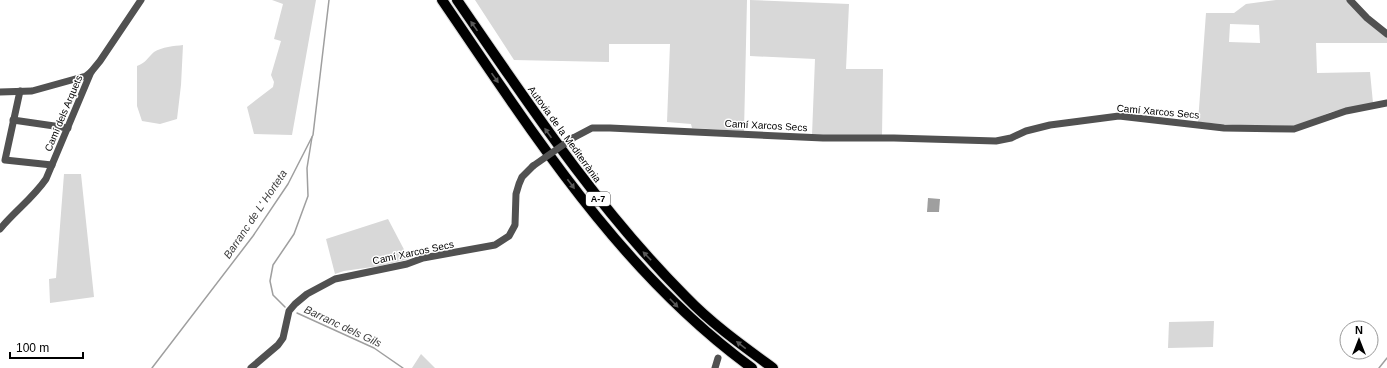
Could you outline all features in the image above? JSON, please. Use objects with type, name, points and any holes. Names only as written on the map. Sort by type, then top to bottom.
[{"type":"highway","name":"A-7","points":[[442,0],[546,151],[586,204],[632,260],[680,309],[730,352],[752,368]]},
{"type":"highway","name":"Autovia de la Mediterrània","points":[[457,0],[555,143],[593,193],[639,248],[687,298],[737,342],[773,368]]},
{"type":"street","name":"Camí dels Arquets","points":[[0,229],[13,213],[39,190],[46,179],[90,72],[100,61],[141,0]]},
{"type":"street","points":[[1350,0],[1367,18],[1387,34]]},
{"type":"street","points":[[0,92],[46,87],[86,76],[90,72]]},
{"type":"street","points":[[20,91],[5,160],[52,165]]},
{"type":"street","name":"Camí Xarcos Secs","points":[[251,368],[278,345],[283,338],[289,311],[295,304],[307,294],[335,279],[407,264],[423,258],[494,245],[510,236],[515,225],[516,194],[518,184],[522,177],[533,166],[573,138],[592,128],[771,134],[823,138],[894,138],[996,141],[1011,138],[1026,131],[1050,125],[1119,116],[1224,128],[1294,129],[1346,110],[1387,103]]},
{"type":"street","points":[[13,120],[68,128]]},
{"type":"street","points":[[715,368],[718,358]]},
{"type":"shaded area","points":[[272,0],[316,0],[292,135],[254,134],[247,107],[273,87],[274,82],[271,75],[281,41],[274,39],[283,4]]},
{"type":"shaded area","points":[[475,0],[747,0],[744,131],[692,128],[691,124],[667,122],[670,44],[609,44],[609,62],[514,60]]},
{"type":"shaded area","points":[[750,0],[849,4],[846,69],[883,69],[882,136],[812,135],[815,59],[750,56]]},
{"type":"shaded area","points":[[1276,0],[1347,0],[1387,37],[1387,43],[1316,43],[1317,73],[1370,72],[1373,103],[1331,112],[1299,125],[1287,127],[1244,126],[1198,122],[1206,13],[1234,13],[1246,4]],"holes":[[[1230,24],[1259,25],[1260,43],[1229,42]]]},
{"type":"shaded area","points":[[183,45],[181,85],[177,119],[160,124],[142,121],[137,106],[137,66],[157,50]]},
{"type":"shaded area","points":[[64,174],[81,174],[94,297],[50,303],[49,279],[56,278]]},
{"type":"shaded area","points":[[928,198],[940,199],[939,212],[927,212]]},
{"type":"shaded area","points":[[388,219],[409,259],[335,274],[326,239]]},
{"type":"shaded area","points":[[1214,321],[1213,347],[1168,348],[1169,322]]},
{"type":"shaded area","points":[[421,354],[435,368],[412,368]]},
{"type":"waterway","name":"Barranc de L' Horteta","points":[[152,368],[253,236],[288,184],[313,135],[329,0]]},
{"type":"waterway","name":"Barranc dels Gils","points":[[285,307],[273,295],[270,281],[273,265],[294,234],[308,196],[307,168],[312,137]]},
{"type":"waterway","name":"Barranc dels Gils","points":[[297,313],[374,348],[403,368]]},
{"type":"waterway","points":[[1379,368],[1387,358]]}]
